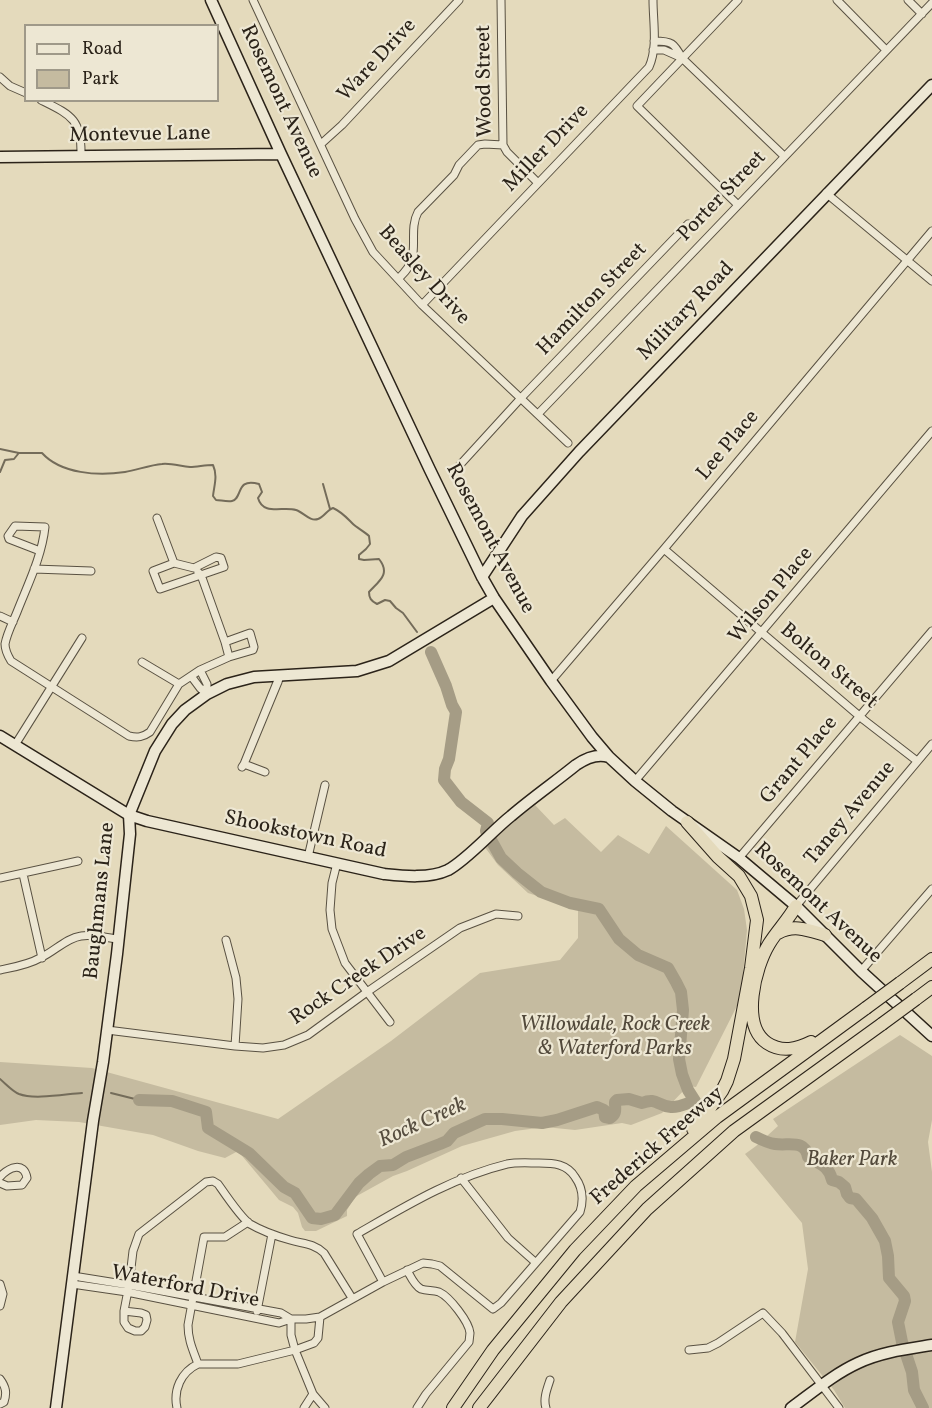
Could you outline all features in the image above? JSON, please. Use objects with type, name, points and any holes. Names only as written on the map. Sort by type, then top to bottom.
[{"type":"highway","points":[[636,1186],[658,1161],[690,1133],[722,1091],[734,1059],[751,968],[757,920],[752,896],[739,876],[718,857],[687,822]]},
{"type":"highway","points":[[796,906],[790,918],[774,935],[756,976],[753,997],[756,1028],[766,1043],[786,1050],[797,1049],[851,1019]]},
{"type":"highway","points":[[751,968],[770,930],[783,915],[796,906]]},
{"type":"highway","points":[[774,935],[796,927],[825,935]]},
{"type":"highway","name":"Frederick Freeway","points":[[453,1408],[493,1350],[567,1259],[636,1186],[717,1117],[932,959]]},
{"type":"highway","name":"Frederick Freeway","points":[[479,1408],[561,1302],[647,1209],[734,1131],[932,987]]},
{"type":"main road","name":"Rosemont Avenue","points":[[211,0],[430,470],[483,577],[494,598],[551,681],[592,737],[635,781],[687,822],[739,858],[796,906],[861,971],[932,1036]]},
{"type":"main road","name":"Military Road","points":[[483,577],[511,531],[529,507],[579,452],[932,85]]},
{"type":"main road","name":"Montevue Lane","points":[[0,157],[281,153]]},
{"type":"main road","name":"Baughmans Lane","points":[[56,1408],[107,1030],[130,834],[129,815],[155,751],[172,724],[185,710],[207,694],[227,684],[254,677],[279,678],[357,671],[388,661],[494,598]]},
{"type":"main road","name":"Shookstown Road","points":[[0,736],[129,815],[147,821],[400,876],[446,871],[510,816],[586,758]]},
{"type":"main road","points":[[592,737],[592,744],[586,758],[600,754],[609,756]]},
{"type":"main road","points":[[791,1408],[859,1362],[882,1354],[932,1345]]},
{"type":"street","name":"Beasley Drive","points":[[253,0],[362,234],[373,252],[422,305],[568,442]]},
{"type":"street","name":"Ware Drive","points":[[321,144],[459,0]]},
{"type":"street","name":"Wood Street","points":[[501,0],[503,145],[507,152],[538,183]]},
{"type":"street","name":"Miller Drive","points":[[422,305],[649,67],[654,41],[653,0]]},
{"type":"street","points":[[738,0],[637,106],[738,205]]},
{"type":"street","points":[[837,0],[886,50]]},
{"type":"street","points":[[908,0],[922,14]]},
{"type":"street","name":"Porter Street","points":[[538,414],[932,3]]},
{"type":"street","points":[[654,41],[671,43],[676,47],[682,58],[784,156]]},
{"type":"street","points":[[653,50],[664,50],[682,58]]},
{"type":"street","points":[[0,77],[10,86],[24,92]]},
{"type":"street","points":[[45,102],[72,117],[79,130],[81,156]]},
{"type":"street","points":[[398,279],[412,261],[415,218],[418,212],[454,175],[459,165],[478,145],[503,145]]},
{"type":"street","points":[[826,194],[932,281]]},
{"type":"street","name":"Hamilton Street","points":[[458,467],[688,224]]},
{"type":"street","name":"Lee Place","points":[[551,681],[932,231]]},
{"type":"street","name":"Wilson Place","points":[[635,781],[932,431]]},
{"type":"street","points":[[157,518],[174,563]]},
{"type":"street","points":[[40,551],[9,539],[8,536],[15,526],[45,527],[44,542],[5,644],[7,655],[11,661],[129,736],[144,736],[150,732],[179,684],[191,675],[229,657],[254,650],[250,633],[225,642]]},
{"type":"street","name":"Bolton Street","points":[[664,549],[860,716],[917,761]]},
{"type":"street","points":[[194,568],[216,557],[221,558],[224,567],[201,575],[160,589],[153,571],[174,563],[194,568],[201,575],[229,657]]},
{"type":"street","points":[[34,569],[91,571]]},
{"type":"street","points":[[0,616],[13,622]]},
{"type":"street","name":"Grant Place","points":[[739,858],[932,631]]},
{"type":"street","points":[[15,745],[82,639]]},
{"type":"street","points":[[142,662],[179,684]]},
{"type":"street","points":[[200,670],[207,684],[207,694]]},
{"type":"street","points":[[191,675],[207,694]]},
{"type":"street","points":[[265,772],[243,766],[279,678]]},
{"type":"street","name":"Taney Avenue","points":[[796,906],[932,744]]},
{"type":"street","points":[[308,857],[325,785]]},
{"type":"street","points":[[0,878],[78,861]]},
{"type":"street","points":[[337,863],[330,910],[332,929],[345,963],[390,1022]]},
{"type":"street","points":[[23,874],[42,958]]},
{"type":"street","points":[[861,971],[932,889]]},
{"type":"street","name":"Rock Creek Drive","points":[[107,1030],[235,1046],[263,1048],[284,1045],[308,1035],[460,928],[496,914],[518,916]]},
{"type":"street","points":[[0,970],[32,963],[80,936],[118,939]]},
{"type":"street","points":[[226,940],[236,978],[238,999],[235,1046]]},
{"type":"street","name":"Waterford Drive","points":[[192,1300],[279,1323],[291,1319],[320,1317],[352,1298],[423,1263],[440,1266],[493,1309],[501,1303],[580,1212],[583,1193],[579,1182],[571,1170],[561,1165],[509,1163],[461,1178],[409,1204],[357,1234],[383,1282]]},
{"type":"street","points":[[0,1177],[14,1167],[22,1167],[26,1171],[27,1178],[22,1185],[7,1186],[0,1183]]},
{"type":"street","points":[[461,1178],[508,1238],[536,1262]]},
{"type":"street","points":[[124,1311],[133,1251],[139,1234],[206,1182],[213,1181],[218,1184],[248,1222],[272,1234],[318,1247],[352,1298]]},
{"type":"street","points":[[198,1364],[191,1348],[188,1325],[204,1237],[225,1237],[248,1222]]},
{"type":"street","points":[[256,1318],[272,1234]]},
{"type":"street","points":[[407,1270],[414,1284],[420,1288],[443,1294],[453,1302],[470,1333],[469,1342],[417,1408]]},
{"type":"street","name":"Waterford Drive","points":[[73,1280],[280,1313],[291,1319]]},
{"type":"street","points":[[0,1284],[3,1294],[0,1306]]},
{"type":"street","points":[[689,1350],[708,1348],[763,1313],[782,1333],[838,1408]]},
{"type":"street","points":[[177,1408],[176,1389],[181,1379],[198,1364],[238,1364],[295,1350],[318,1338],[320,1317]]},
{"type":"street","points":[[291,1319],[291,1335],[295,1350],[313,1394],[325,1408]]},
{"type":"street","points":[[0,1379],[5,1386],[6,1395],[4,1402],[0,1404]]},
{"type":"street","points":[[546,1408],[544,1403],[550,1380]]},
{"type":"street","points":[[304,1408],[313,1394]]},
{"type":"green space","name":"Willowdale, Rock Creek & Waterford Parks","points":[[535,805],[554,825],[565,818],[601,852],[618,835],[649,854],[666,826],[737,890],[744,909],[747,930],[741,998],[696,1087],[688,1086],[662,1113],[631,1125],[622,1123],[575,1130],[545,1127],[515,1131],[462,1146],[393,1176],[355,1197],[347,1210],[347,1216],[316,1231],[305,1231],[293,1207],[279,1200],[238,1151],[225,1158],[153,1135],[79,1122],[36,1120],[0,1125],[0,1062],[92,1068],[278,1119],[391,1041],[480,973],[560,960],[578,938],[578,909],[528,893],[498,865],[484,846]]},
{"type":"green space","name":"Baker Park","points":[[900,1035],[932,1056],[932,1120],[928,1142],[932,1172],[932,1408],[845,1408],[834,1390],[795,1342],[808,1269],[802,1223],[745,1154],[778,1126],[773,1119]]},
{"type":"waterway","points":[[0,449],[19,453],[42,453],[50,460],[69,469],[103,474],[162,464],[190,467],[213,465],[215,477],[213,496],[216,500],[235,499],[243,486],[251,483],[259,484],[262,492],[258,498],[261,504],[269,509],[296,510],[315,520],[333,508],[369,536],[370,544],[359,555],[359,559],[379,559],[382,564],[384,573],[380,581],[369,592],[373,602],[377,604],[385,600],[390,601],[403,613],[417,632]]},
{"type":"waterway","points":[[0,472],[5,460],[14,459],[18,454]]},
{"type":"waterway","points":[[323,484],[330,509]]},
{"type":"waterway","name":"Rock Creek","points":[[139,1100],[172,1101],[206,1112],[208,1128],[249,1153],[284,1187],[295,1193],[312,1218],[321,1219],[335,1215],[359,1183],[380,1166],[393,1165],[406,1157],[447,1141],[454,1133],[485,1119],[542,1123],[597,1107],[604,1110],[605,1117],[610,1118],[615,1113],[617,1100],[629,1099],[642,1103],[654,1101],[674,1107],[695,1101],[688,1090],[679,1059],[683,1010],[681,992],[668,968],[638,955],[619,939],[599,909],[570,903],[541,892],[517,873],[501,858],[486,831],[488,823],[461,802],[444,780],[456,712],[431,652]]},
{"type":"waterway","name":"Rock Creek","points":[[0,1079],[14,1091],[25,1096],[41,1097],[82,1093]]},
{"type":"waterway","name":"Rock Creek","points":[[111,1093],[139,1100]]},
{"type":"waterway","points":[[756,1137],[772,1144],[796,1144],[804,1148],[808,1157],[826,1168],[832,1180],[845,1187],[850,1198],[856,1199],[872,1218],[885,1241],[889,1278],[904,1296],[905,1301],[898,1322],[912,1372],[914,1390],[923,1408]]}]
